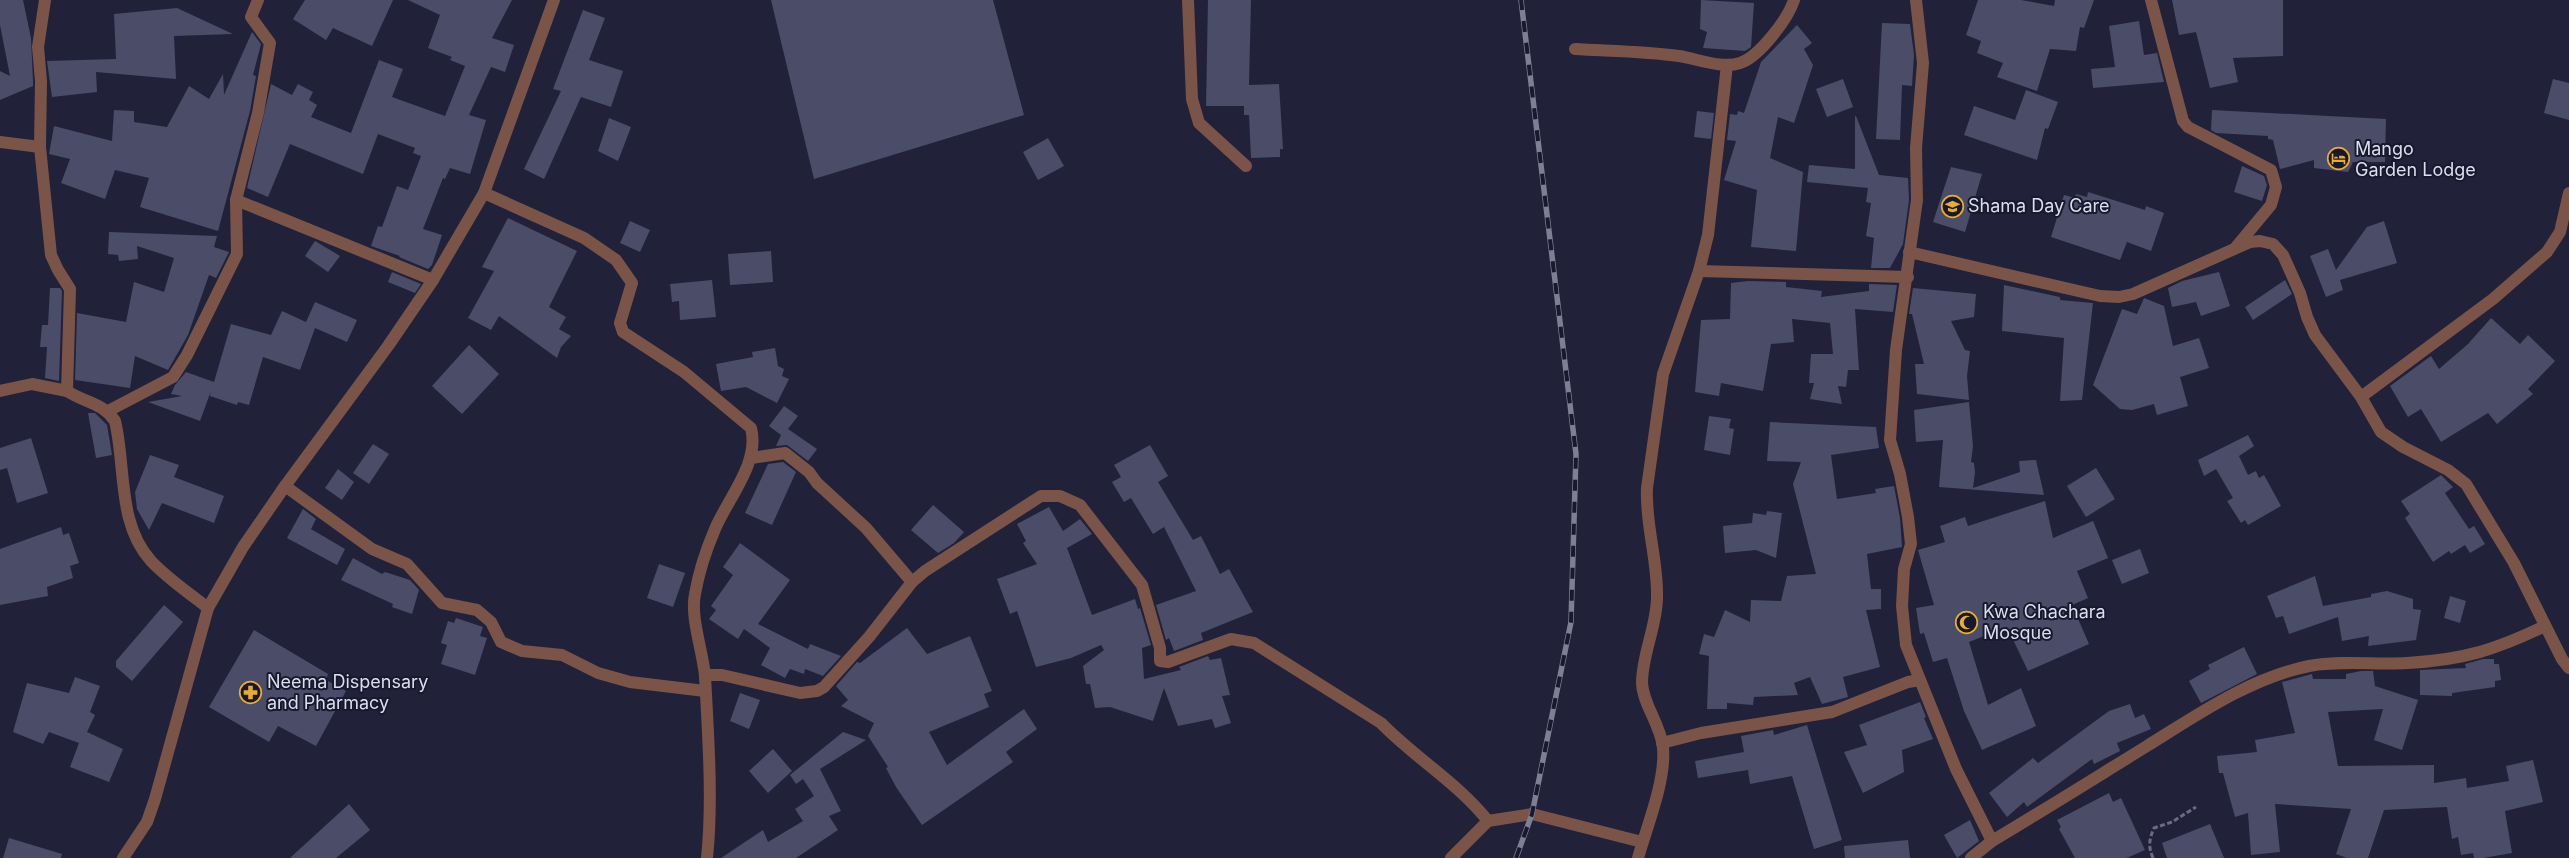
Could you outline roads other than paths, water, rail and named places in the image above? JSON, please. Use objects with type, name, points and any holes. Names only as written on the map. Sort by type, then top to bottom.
[{"type":"street","points":[[45,0],[38,47],[41,81],[40,147],[51,255],[70,289],[67,392]]},
{"type":"street","points":[[108,411],[173,377],[187,355],[237,254],[236,200],[258,113],[270,43],[251,17],[258,0]]},
{"type":"street","points":[[123,858],[147,822],[155,799],[208,608],[243,547],[433,280],[484,193],[554,0]]},
{"type":"street","points":[[1188,0],[1192,99],[1200,124],[1246,166]]},
{"type":"street","points":[[1575,49],[1678,56],[1728,65],[1740,63],[1755,54],[1785,20],[1794,0]]},
{"type":"street","points":[[1916,0],[1923,62],[1916,148],[1917,200],[1908,277],[1896,350],[1890,440],[1902,482],[1911,544],[1904,569],[1902,606],[1906,645],[1956,769],[1992,841]]},
{"type":"street","points":[[2151,0],[2183,121],[2188,128],[2270,170],[2276,187],[2271,205],[2236,247]]},
{"type":"street","points":[[1638,858],[1660,776],[1662,743],[1645,698],[1642,682],[1658,600],[1657,576],[1646,504],[1663,374],[1700,271],[1708,235],[1728,65]]},
{"type":"street","points":[[0,142],[40,147]]},
{"type":"street","points":[[484,193],[584,238],[616,260],[632,283],[620,323],[623,332],[684,372],[751,428],[755,442],[751,458],[716,526],[701,561],[694,600],[705,675],[710,826],[707,858]]},
{"type":"street","points":[[2361,397],[2493,299],[2547,252],[2560,232],[2569,193]]},
{"type":"street","points":[[236,200],[433,280]]},
{"type":"street","points":[[1910,252],[2100,296],[2119,297],[2133,294],[2236,247],[2260,241],[2273,244],[2283,255],[2300,293],[2315,335],[2361,397],[2381,432],[2403,447],[2448,470],[2466,484],[2514,564],[2562,659],[2569,668]]},
{"type":"street","points":[[1700,271],[1908,277]]},
{"type":"street","points":[[0,391],[32,384],[67,392],[96,403],[108,411],[115,420],[129,516],[138,540],[150,560],[208,608]]},
{"type":"street","points":[[751,458],[785,453],[809,472],[817,483],[866,528],[912,582]]},
{"type":"street","points":[[285,486],[372,549],[407,564],[442,603],[477,610],[491,622],[501,642],[522,651],[562,655],[598,673],[630,682],[705,691]]},
{"type":"street","points":[[705,675],[744,680],[800,693],[817,691],[824,687],[870,637],[912,582],[938,560],[1041,496],[1060,496],[1080,505],[1142,585],[1160,648],[1160,661],[1168,662],[1231,639],[1254,643],[1381,723],[1477,806],[1488,821]]},
{"type":"street","points":[[1971,858],[1992,841],[2198,714],[2268,678],[2309,666],[2341,662],[2406,663],[2460,658],[2502,647],[2545,626]]},
{"type":"street","points":[[1662,743],[1701,733],[1832,712],[1908,682],[1920,680]]},
{"type":"street","points":[[1451,858],[1488,821],[1532,814],[1642,842]]},
{"type":"railway","points":[[1516,858],[1532,814],[1571,622],[1576,454],[1521,0]]},
{"type":"place","name":"Mango Garden Lodge","points":[[2339,159]]},
{"type":"place","name":"Shama Day Care","points":[[1952,206]]},
{"type":"place","name":"Kwa Chachara Mosque","points":[[1967,622]]},
{"type":"place","name":"Neema Dispensary and Pharmacy","points":[[251,692]]}]
